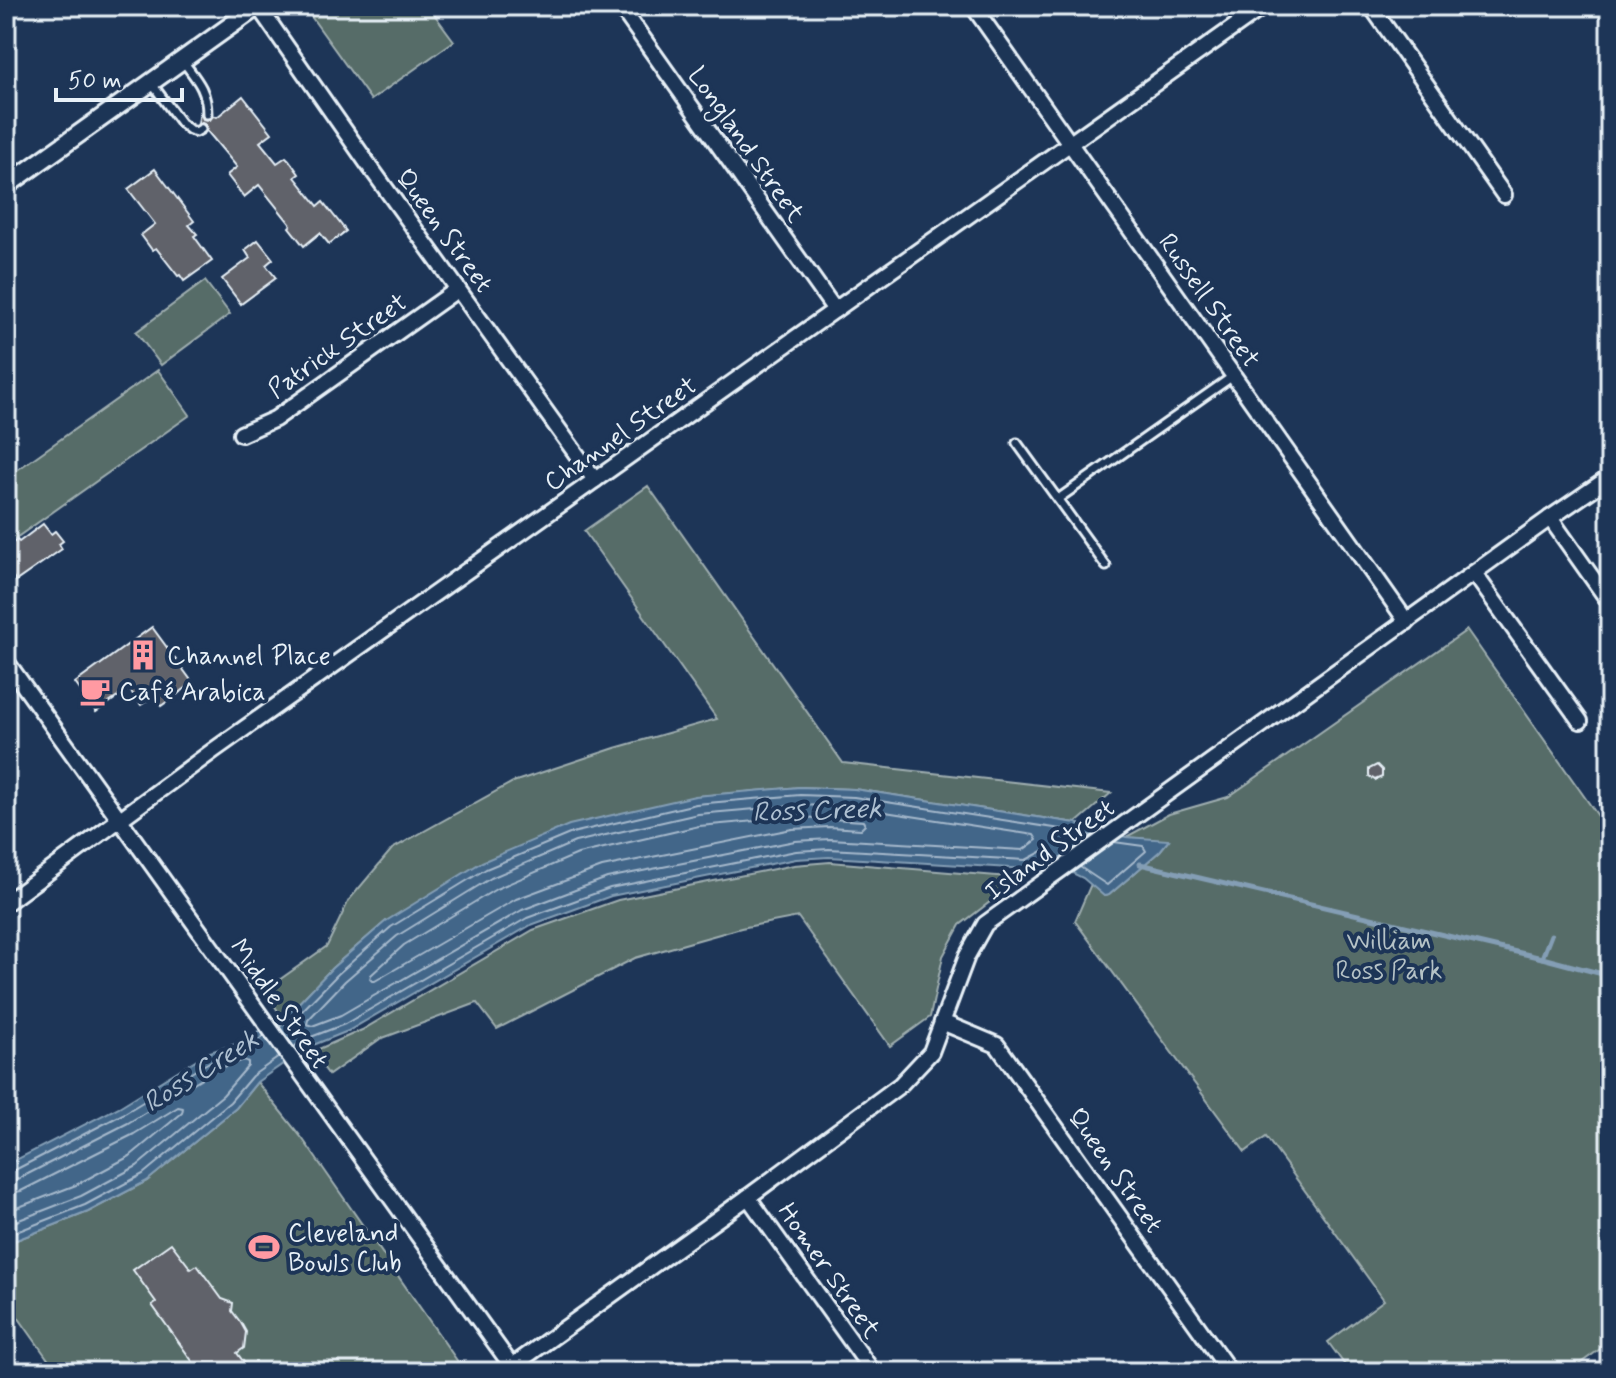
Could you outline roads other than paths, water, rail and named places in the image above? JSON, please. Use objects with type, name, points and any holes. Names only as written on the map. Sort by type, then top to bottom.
[{"type":"street","points":[[6,186],[258,6]]},
{"type":"street","name":"Queen Street","points":[[258,6],[595,480]]},
{"type":"street","name":"Longland Street","points":[[620,6],[835,310]]},
{"type":"street","name":"Russell Street","points":[[973,6],[1407,622]]},
{"type":"street","name":"Channel Street","points":[[6,903],[214,750],[1264,6]]},
{"type":"street","points":[[1371,6],[1504,195]]},
{"type":"street","name":"Patrick Street","points":[[241,434],[275,419],[458,289]]},
{"type":"street","name":"Island Street","points":[[511,1370],[900,1085],[931,1052],[967,956],[985,924],[1610,477]]},
{"type":"street","points":[[1550,518],[1610,603]]},
{"type":"street","points":[[1474,573],[1580,721]]},
{"type":"street","name":"Middle Street","points":[[6,661],[511,1370]]},
{"type":"street","name":"Queen Street","points":[[942,1022],[997,1045],[1230,1372]]},
{"type":"street","name":"Homer Street","points":[[748,1197],[873,1372]]},
{"type":"lane","points":[[182,60],[202,88],[207,114]]},
{"type":"lane","points":[[151,82],[186,128],[196,132],[201,129]]},
{"type":"lane","points":[[1058,499],[1233,376]]},
{"type":"lane","points":[[1017,443],[1106,566]]},
{"type":"water","points":[[800,787],[854,789],[1076,823],[1126,837],[1169,840],[1109,895],[1104,896],[1083,878],[1043,859],[1029,869],[829,857],[796,859],[611,896],[531,925],[348,1031],[306,1048],[257,1082],[236,1108],[147,1181],[88,1212],[6,1244],[6,1165],[119,1107],[207,1053],[242,1042],[294,1008],[332,968],[386,921],[482,862],[569,825],[695,796]]},
{"type":"waterway","name":"Ross Creek","points":[[1140,864],[1610,976]]},
{"type":"waterway","points":[[1542,958],[1551,935]]},
{"type":"place","name":"Channel Place","points":[[143,655]]},
{"type":"place","name":"Café Arabica","points":[[95,691]]},
{"type":"place","name":"Cleveland Bowls Club","points":[[264,1247]]},
{"type":"park label","name":"William Ross Park","points":[[1389,955]]}]
